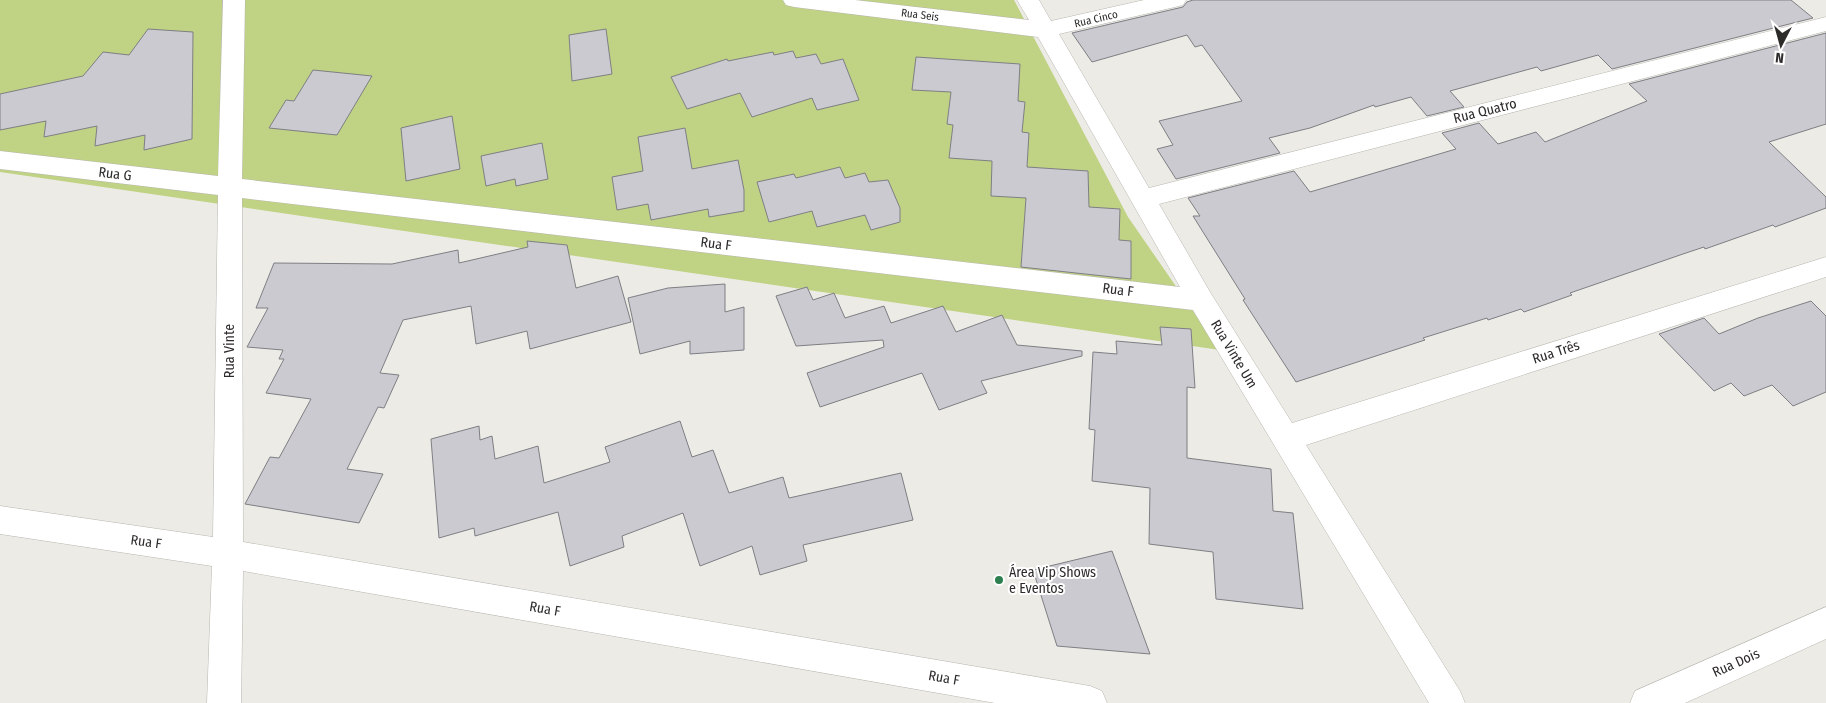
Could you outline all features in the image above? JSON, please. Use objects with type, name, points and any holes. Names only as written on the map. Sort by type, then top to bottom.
[{"type":"street","name":"Rua Vinte","points":[[224,703],[228,554],[230,188],[234,0]]},
{"type":"street","name":"Rua Seis","points":[[794,0],[1046,30]]},
{"type":"street","name":"Rua Vinte Um","points":[[1028,0],[1201,300],[1448,703]]},
{"type":"street","name":"Rua Cinco","points":[[1046,30],[1175,0]]},
{"type":"street","name":"Rua Quatro","points":[[1143,199],[1826,24]]},
{"type":"street","name":"Rua G","points":[[0,160],[230,188]]},
{"type":"street","name":"Rua F","points":[[230,188],[1201,300]]},
{"type":"street","name":"Rua Três","points":[[1286,438],[1826,267]]},
{"type":"street","name":"Rua F","points":[[0,520],[228,554],[1090,703]]},
{"type":"street","name":"Rua Dois","points":[[1647,703],[1826,623]]},
{"type":"green space","points":[[0,0],[1014,0],[1128,217],[1220,350],[0,172]]},
{"type":"building","points":[[1193,0],[1791,0],[1813,18],[1612,69],[1598,55],[1541,71],[1537,67],[1450,91],[1464,107],[1427,116],[1411,97],[1375,107],[1374,105],[1310,128],[1269,138],[1280,153],[1176,179],[1157,149],[1173,145],[1159,121],[1242,101],[1202,45],[1195,47],[1187,35],[1092,62],[1072,33],[1183,7],[1187,2]]},
{"type":"building","points":[[148,29],[193,32],[192,139],[144,150],[145,135],[95,146],[97,126],[44,137],[46,121],[0,130],[0,94],[83,76],[103,52],[129,55]]},
{"type":"building","points":[[606,29],[612,74],[572,81],[569,35]]},
{"type":"building","points":[[1826,33],[1826,124],[1769,142],[1826,197],[1826,208],[1775,227],[1773,225],[1705,249],[1704,247],[1683,254],[1570,293],[1572,295],[1524,312],[1521,309],[1488,320],[1487,318],[1296,382],[1243,300],[1245,299],[1193,216],[1200,216],[1188,198],[1294,171],[1310,192],[1456,149],[1442,133],[1479,123],[1498,144],[1536,132],[1545,142],[1647,101],[1629,84]]},
{"type":"building","points":[[793,51],[796,58],[816,54],[821,64],[843,59],[859,100],[817,110],[812,98],[752,117],[740,93],[687,109],[671,77],[727,59],[728,61],[773,52],[774,55]]},
{"type":"building","points":[[916,57],[1020,64],[1018,101],[1025,102],[1022,132],[1029,133],[1027,167],[1088,171],[1089,207],[1120,209],[1119,240],[1131,241],[1131,279],[1021,267],[1026,198],[991,196],[992,161],[949,158],[953,125],[947,124],[951,92],[912,90]]},
{"type":"building","points":[[313,70],[372,76],[337,135],[269,128],[286,100],[294,101]]},
{"type":"building","points":[[452,116],[460,169],[406,181],[401,128]]},
{"type":"building","points":[[685,128],[692,169],[738,160],[744,190],[744,211],[709,217],[708,209],[651,220],[648,204],[617,210],[612,177],[643,171],[638,137]]},
{"type":"building","points":[[542,143],[548,179],[516,186],[515,179],[486,186],[481,156]]},
{"type":"building","points":[[840,167],[845,178],[865,173],[869,182],[888,180],[900,208],[900,222],[871,230],[865,215],[817,227],[812,211],[769,222],[757,182],[794,174],[796,178]]},
{"type":"building","points":[[527,241],[567,245],[576,288],[618,276],[631,322],[530,349],[527,331],[476,344],[471,306],[403,320],[380,373],[399,375],[384,408],[378,407],[347,469],[383,474],[359,523],[245,504],[270,457],[279,458],[311,399],[266,393],[284,359],[279,359],[283,350],[247,347],[268,308],[256,308],[274,263],[392,264],[458,250],[459,263],[528,247]]},
{"type":"building","points":[[725,284],[725,312],[744,307],[744,350],[690,354],[690,341],[640,354],[628,298],[668,288]]},
{"type":"building","points":[[807,287],[813,300],[834,293],[845,318],[884,306],[891,323],[943,306],[956,332],[1002,315],[1017,345],[1082,351],[1082,356],[981,381],[987,393],[939,410],[922,373],[820,407],[807,373],[884,347],[883,340],[796,346],[776,296]]},
{"type":"building","points":[[1811,301],[1826,316],[1826,392],[1793,406],[1772,385],[1744,396],[1731,383],[1714,391],[1659,334],[1704,318],[1719,334],[1758,318]]},
{"type":"building","points":[[1160,327],[1191,329],[1195,388],[1187,387],[1187,458],[1271,469],[1273,511],[1293,513],[1303,609],[1216,599],[1213,552],[1149,544],[1150,488],[1092,481],[1095,430],[1089,429],[1093,352],[1117,354],[1116,341],[1162,345]]},
{"type":"building","points":[[680,421],[692,457],[713,450],[729,493],[783,477],[789,498],[901,473],[913,520],[803,545],[807,561],[760,575],[752,546],[700,566],[683,513],[622,536],[624,547],[570,566],[558,512],[475,536],[474,528],[439,538],[431,439],[479,426],[480,440],[492,436],[495,459],[538,446],[544,483],[610,462],[605,447]]},
{"type":"building","points":[[1112,551],[1150,654],[1057,646],[1033,570]]},
{"type":"place","name":"Área Vip Shows e Eventos","points":[[999,580]]}]
